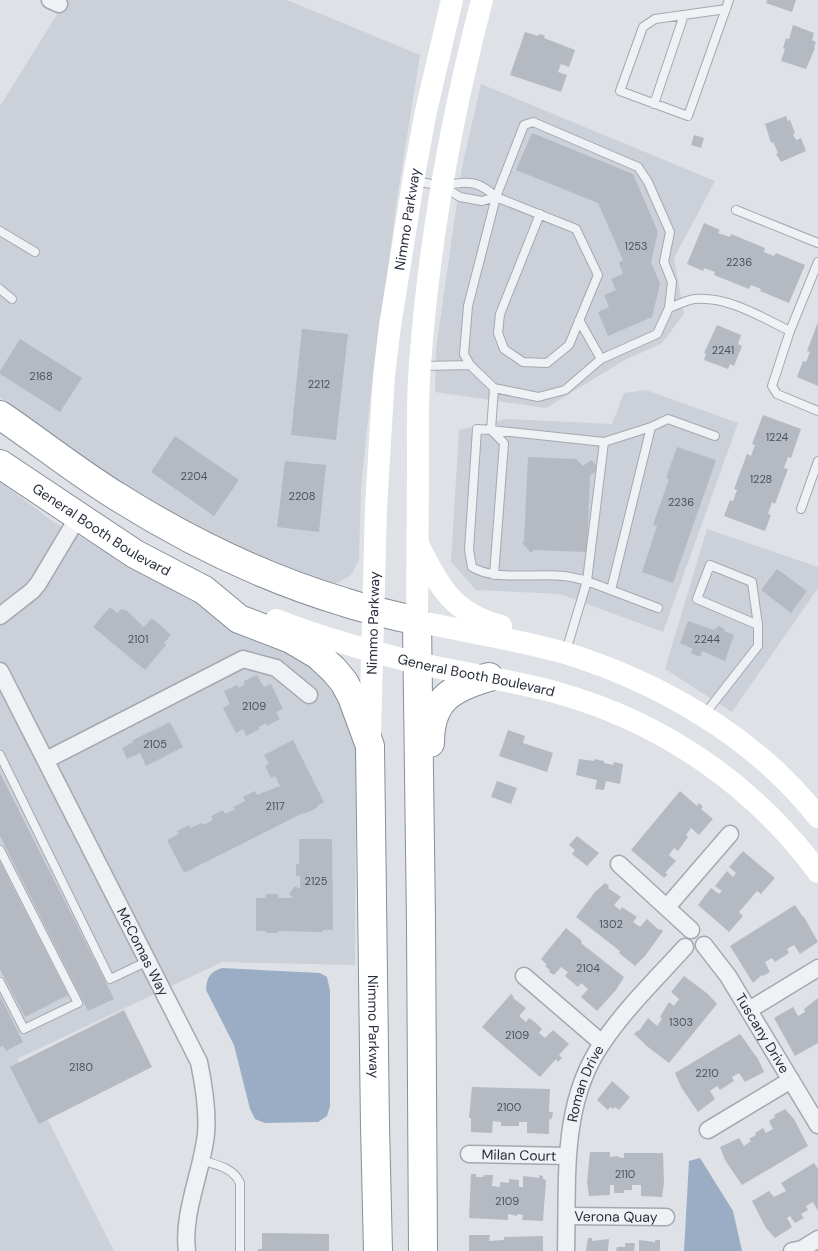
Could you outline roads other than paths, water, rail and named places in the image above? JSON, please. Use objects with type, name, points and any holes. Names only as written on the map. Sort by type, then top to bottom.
[{"type":"highway","points":[[0,415],[116,496],[181,534],[232,559],[278,578],[338,600],[417,621],[423,1251]]},
{"type":"highway","name":"General Booth Boulevard","points":[[0,464],[135,554],[204,590]]},
{"type":"highway","points":[[204,590],[239,619],[301,644],[318,655],[334,670],[344,682],[352,697],[370,746]]},
{"type":"highway","points":[[421,923],[432,858],[430,734],[432,720],[436,709],[444,698],[454,690],[468,683],[489,678]]},
{"type":"highway","name":"Nimmo Parkway","points":[[370,746],[378,1251]]},
{"type":"main road","name":"Nimmo Parkway","points":[[370,746],[376,507],[384,376],[413,181],[426,111],[452,0]]},
{"type":"main road","points":[[482,0],[442,186],[427,288],[420,366],[417,621],[510,639],[567,647]]},
{"type":"main road","points":[[417,541],[429,566],[444,590],[461,608],[473,617],[567,647],[607,656],[632,678],[680,703],[726,731],[783,778],[806,802],[818,818]]},
{"type":"main road","name":"General Booth Boulevard","points":[[204,590],[304,631],[341,643],[418,663],[539,688],[593,704],[636,722],[704,761],[750,798],[778,824],[818,872]]},
{"type":"street","points":[[0,616],[38,584],[78,517]]},
{"type":"street","points":[[46,760],[243,659],[276,668],[309,695]]},
{"type":"street","name":"McComas Way","points":[[0,671],[199,1062],[204,1082],[206,1134],[186,1229],[187,1251]]},
{"type":"street","points":[[667,907],[730,834]]},
{"type":"street","points":[[619,864],[691,930],[701,933],[704,945],[696,952],[690,951],[685,947],[683,941],[684,937],[691,930]]},
{"type":"street","name":"Tuscany Drive","points":[[704,945],[728,976],[818,1125]]},
{"type":"street","name":"Roman Drive","points":[[566,1251],[568,1156],[572,1118],[584,1077],[602,1043],[685,947]]},
{"type":"street","points":[[749,1010],[818,968]]},
{"type":"street","points":[[524,976],[602,1043]]},
{"type":"street","points":[[708,1130],[791,1080]]},
{"type":"street","name":"Milan Court","points":[[469,1154],[568,1156]]},
{"type":"street","name":"Verona Quay","points":[[567,1216],[666,1217]]},
{"type":"street","points":[[792,1251],[802,1249],[818,1240]]},
{"type":"lane","points":[[726,9],[655,19],[643,27],[620,91],[688,116],[726,9],[729,0]]},
{"type":"lane","points":[[654,104],[684,15]]},
{"type":"lane","points":[[532,122],[638,167],[648,182],[670,232],[664,262],[672,282],[669,308],[658,334],[601,359],[566,390],[538,396],[494,388],[470,365],[464,354],[468,306],[496,197],[524,125],[532,122]]},
{"type":"lane","points":[[413,181],[442,186],[460,197],[482,201],[496,197]]},
{"type":"lane","points":[[442,186],[462,181],[485,186],[496,197],[540,214],[576,229],[598,275],[569,345],[547,363],[523,362],[504,349],[498,333],[500,314],[540,214]]},
{"type":"lane","points":[[736,210],[818,243]]},
{"type":"lane","points":[[0,231],[35,252]]},
{"type":"lane","points":[[818,262],[790,331],[772,386],[777,394],[818,411]]},
{"type":"lane","points":[[0,289],[12,300]]},
{"type":"lane","points":[[669,308],[693,299],[711,299],[733,305],[790,331]]},
{"type":"lane","points":[[579,320],[601,359]]},
{"type":"lane","points":[[420,366],[470,365]]},
{"type":"lane","points":[[490,430],[494,388]]},
{"type":"lane","points":[[658,608],[587,581],[566,576],[494,574],[480,572],[472,567],[469,550],[477,428],[604,442],[651,427],[668,419],[715,436]]},
{"type":"lane","points":[[611,590],[651,427]]},
{"type":"lane","points":[[490,430],[504,443],[494,574]]},
{"type":"lane","points":[[567,647],[587,581],[604,442]]},
{"type":"lane","points":[[801,509],[818,461]]},
{"type":"lane","points":[[703,717],[758,646],[758,625],[752,582],[710,564],[697,598],[758,625]]},
{"type":"lane","points":[[0,755],[110,979],[148,961]]},
{"type":"lane","points":[[0,850],[78,1002],[24,1029],[0,982]]},
{"type":"lane","points":[[201,1160],[231,1170],[237,1175],[240,1183],[240,1251]]},
{"type":"water","points":[[222,968],[320,973],[327,977],[330,991],[330,1106],[327,1116],[318,1122],[265,1123],[255,1119],[250,1109],[234,1045],[206,990],[210,976]]},
{"type":"water","points":[[700,1158],[733,1211],[742,1251],[684,1251],[689,1161]]}]
